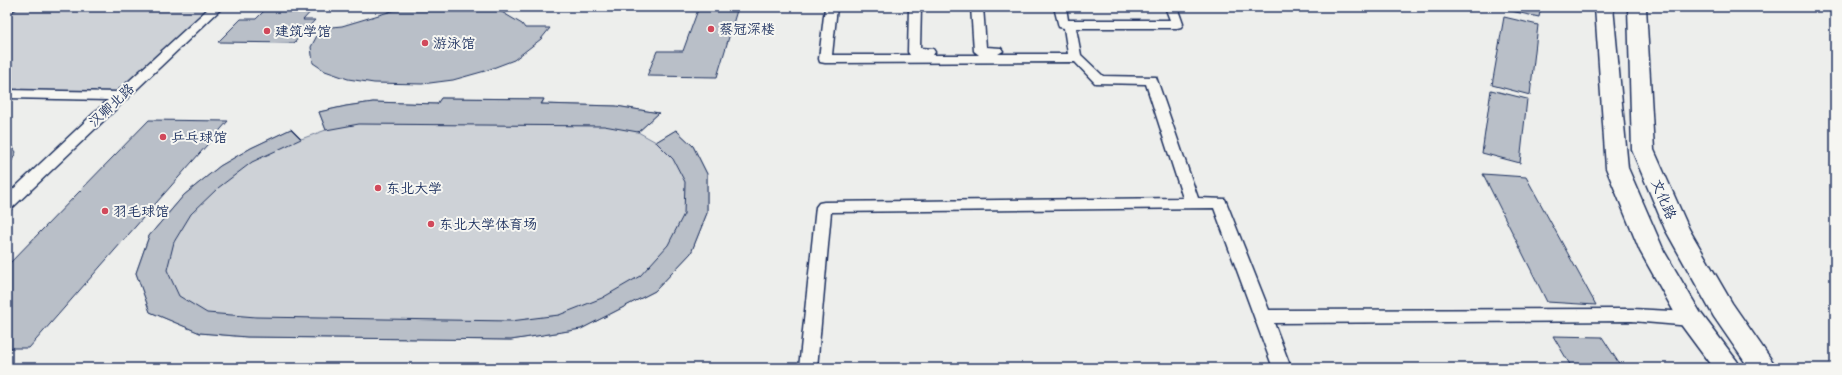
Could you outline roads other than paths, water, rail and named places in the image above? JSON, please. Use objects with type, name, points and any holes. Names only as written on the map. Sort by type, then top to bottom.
[{"type":"main road","points":[[1604,7],[1617,168],[1652,251],[1691,319],[1728,368]]},
{"type":"main road","name":"文化路","points":[[1637,7],[1643,150],[1677,228],[1723,310],[1764,368]]},
{"type":"street","points":[[7,10],[12,7]]},
{"type":"street","name":"汉卿北路","points":[[7,204],[120,96],[217,7]]},
{"type":"street","points":[[831,7],[825,59],[1075,54]]},
{"type":"street","points":[[915,7],[914,52],[980,51],[1075,54]]},
{"type":"street","points":[[977,7],[980,51]]},
{"type":"street","points":[[1060,7],[1063,24],[1177,24],[1171,7]]},
{"type":"street","points":[[1069,24],[1075,54],[1100,80],[1150,80],[1192,203]]},
{"type":"street","points":[[7,94],[120,96]]},
{"type":"street","points":[[808,368],[824,207],[1192,203],[1220,203],[1282,368]]},
{"type":"street","points":[[1263,317],[1632,315],[1691,319]]},
{"type":"place","name":"蔡冠深楼","points":[[711,29]]},
{"type":"place","name":"建筑学馆","points":[[267,31]]},
{"type":"place","name":"游泳馆","points":[[425,43]]},
{"type":"place","name":"乒乓球馆","points":[[163,137]]},
{"type":"place","name":"东北大学","points":[[378,188]]},
{"type":"place","name":"羽毛球馆","points":[[105,211]]},
{"type":"place","name":"东北大学体育场","points":[[431,224]]}]
